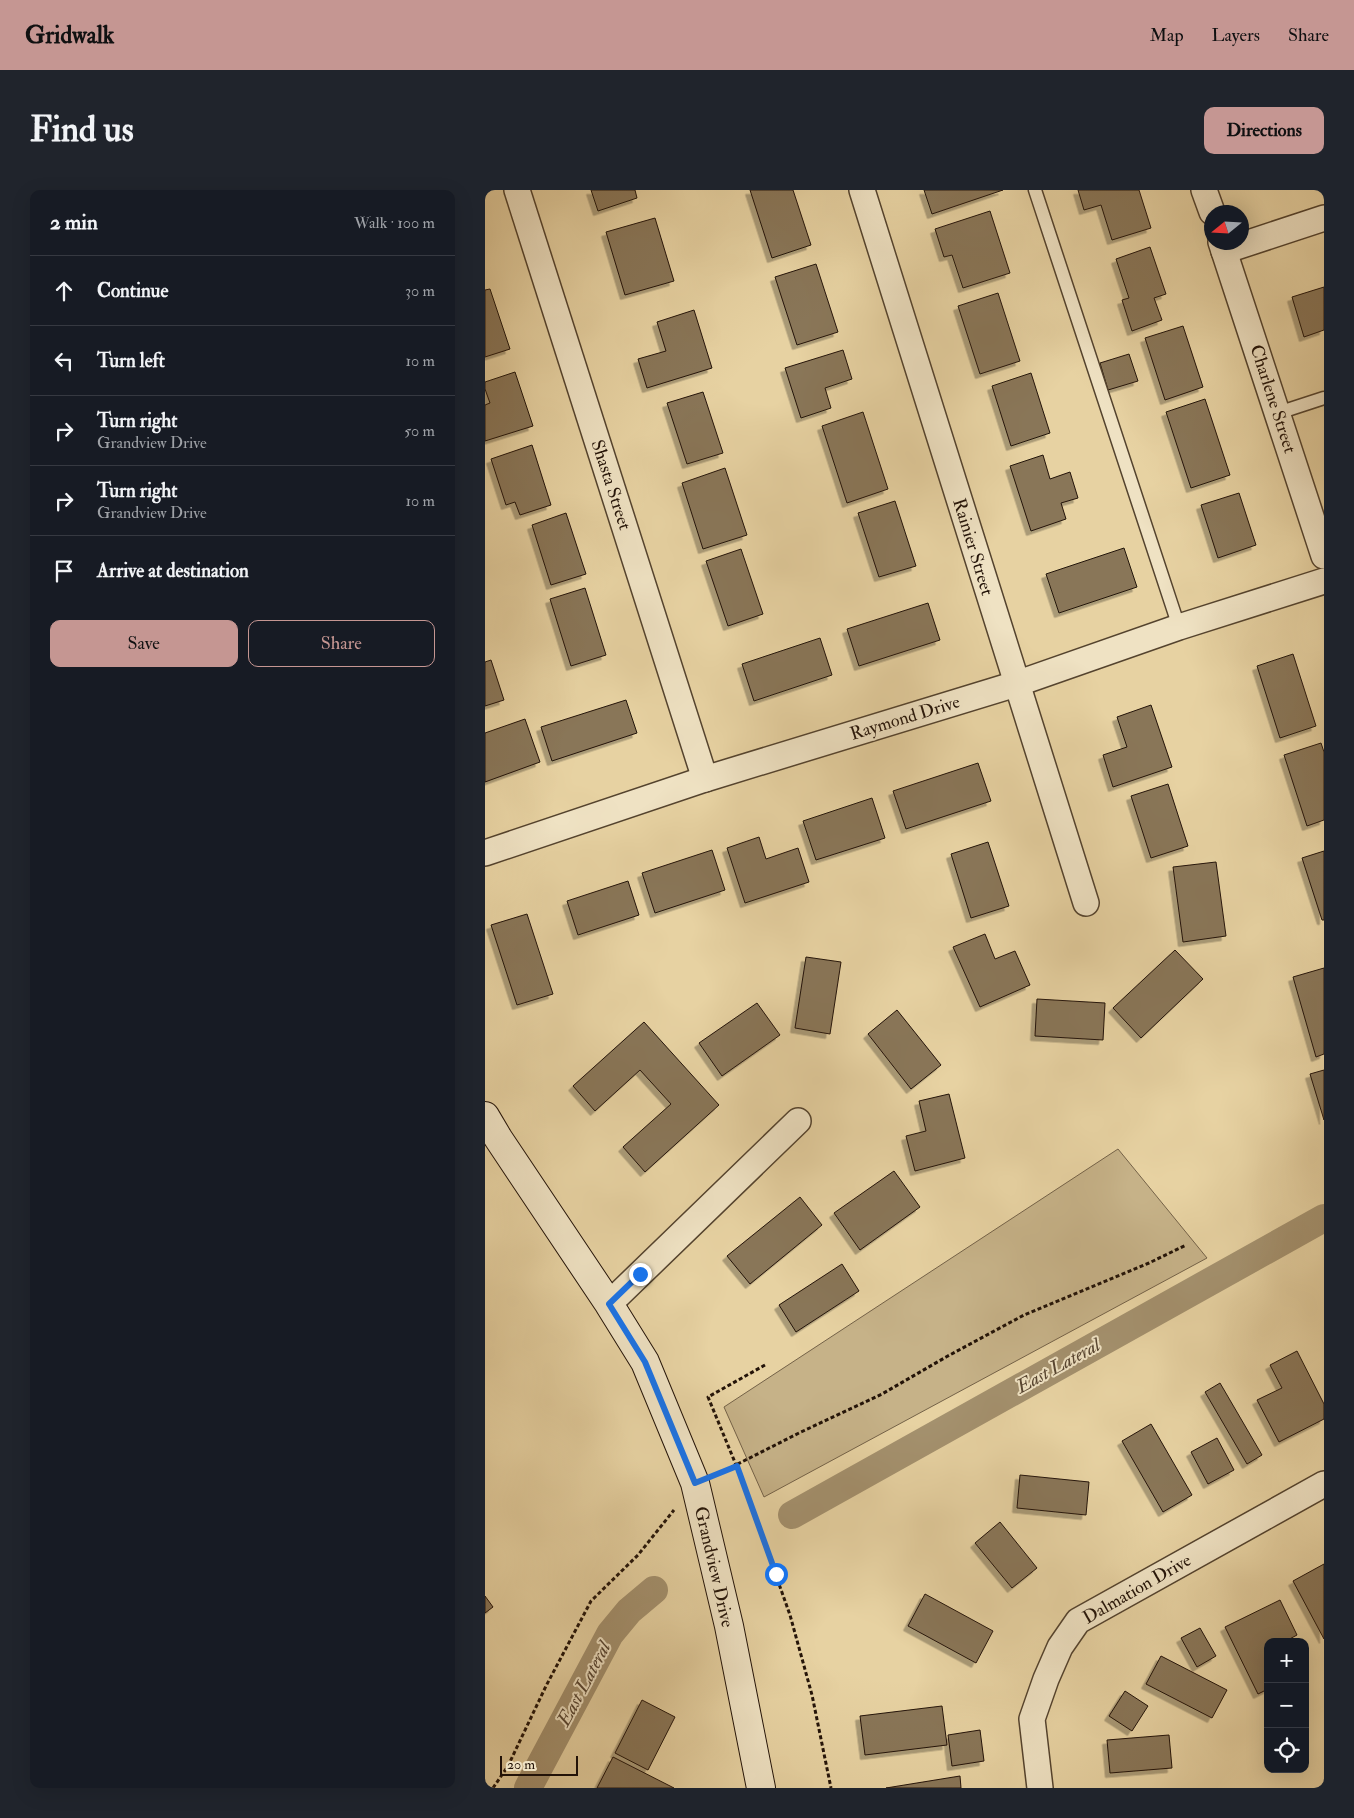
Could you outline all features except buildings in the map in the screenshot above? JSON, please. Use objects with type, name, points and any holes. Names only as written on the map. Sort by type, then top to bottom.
[{"type":"street","name":"Shasta Street","points":[[517,190],[705,779]]},
{"type":"street","name":"Rainier Street","points":[[862,190],[1086,903]]},
{"type":"street","points":[[1204,190],[1209,205]]},
{"type":"street","points":[[1249,240],[1324,218]]},
{"type":"street","name":"Charlene Street","points":[[1224,250],[1324,556]]},
{"type":"street","name":"Raymond Drive","points":[[485,853],[705,779],[1016,684],[1179,627],[1324,581]]},
{"type":"street","points":[[609,1304],[798,1121]]},
{"type":"street","name":"Grandview Drive","points":[[489,1134],[609,1304],[645,1362],[695,1483],[729,1626],[761,1788]]},
{"type":"street","name":"Dalmation Drive","points":[[1040,1788],[1032,1719],[1045,1679],[1060,1646],[1079,1621],[1324,1484]]},
{"type":"lane","points":[[1035,190],[1179,627]]},
{"type":"lane","points":[[1278,413],[1324,398]]},
{"type":"path","points":[[493,1788],[508,1766],[546,1686],[591,1601],[638,1555],[695,1483],[737,1466],[799,1433],[882,1394],[945,1357],[1024,1315],[1149,1263],[1186,1245]]},
{"type":"path","points":[[765,1365],[708,1398],[737,1466],[793,1624],[812,1695],[831,1788]]},
{"type":"shaded area","points":[[1118,1149],[1207,1258],[764,1497],[724,1407]]},
{"type":"waterway","name":"East Lateral","points":[[792,1515],[1324,1218]]},
{"type":"waterway","name":"East Lateral","points":[[528,1788],[610,1634],[629,1611],[654,1590]]},
{"type":"route","points":[[640,1274],[609,1304],[645,1362],[695,1483],[737,1466],[776,1574]]}]
